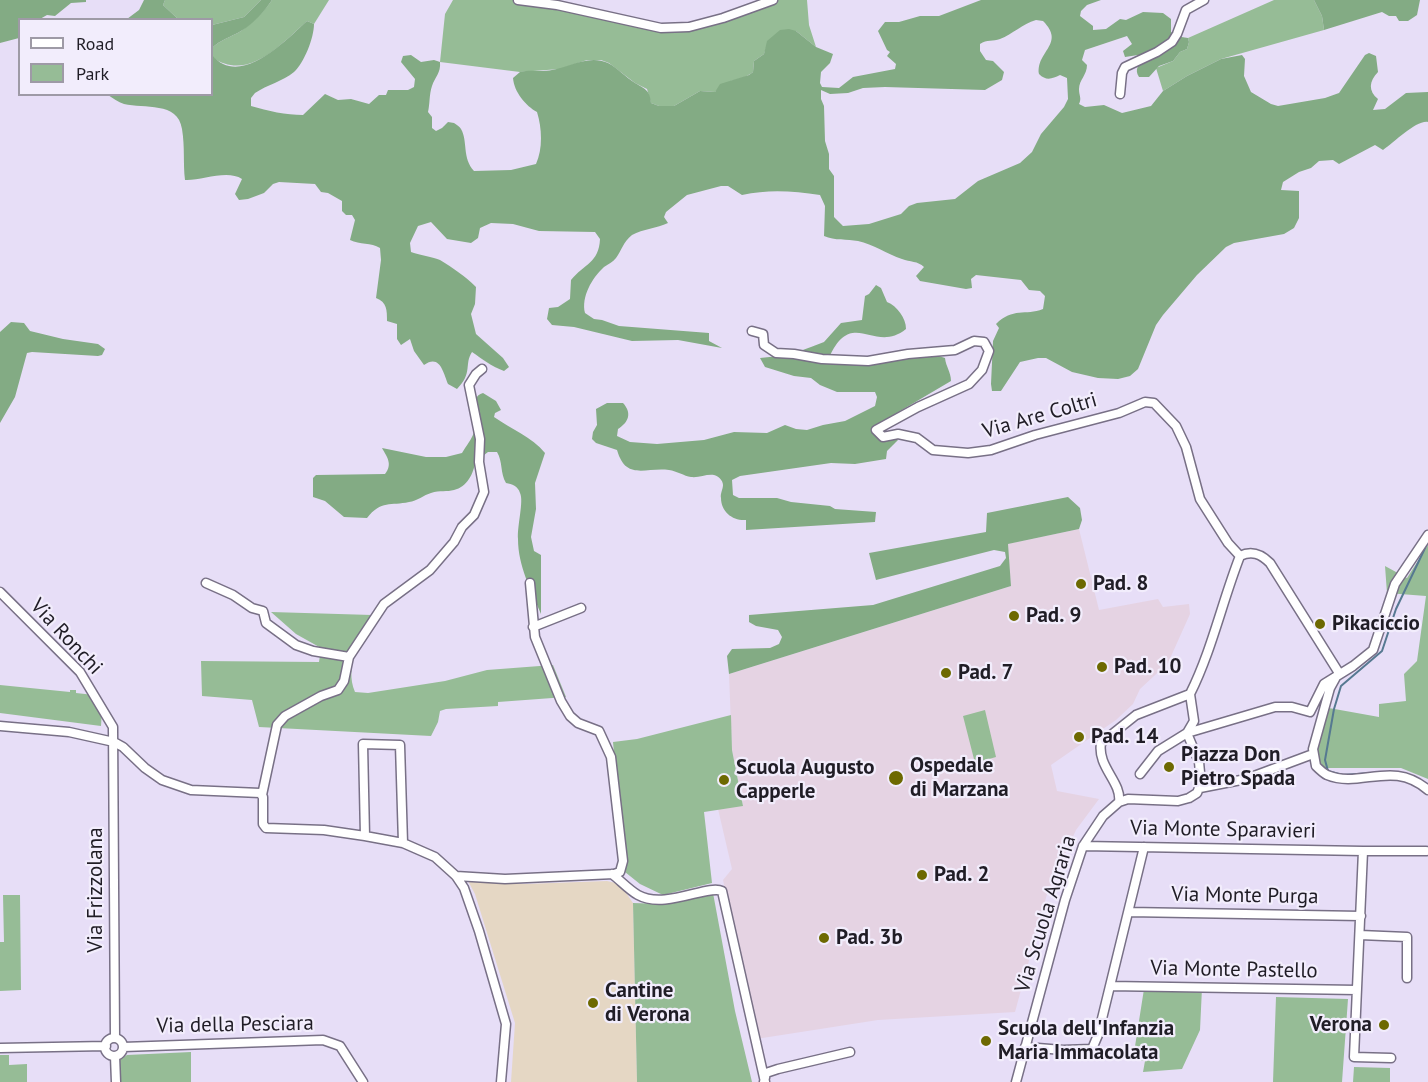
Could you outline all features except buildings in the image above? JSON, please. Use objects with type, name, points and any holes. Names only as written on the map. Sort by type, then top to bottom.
[{"type":"street","points":[[518,0],[556,5],[661,28],[689,27],[723,18],[773,0]]},
{"type":"street","points":[[1120,94],[1122,73],[1125,67],[1166,47],[1177,34],[1186,10],[1204,0]]},
{"type":"street","name":"Via Are Coltri","points":[[752,331],[762,334],[764,345],[776,353],[822,359],[868,361],[908,354],[955,350],[974,341],[984,342],[989,351],[986,361],[982,370],[969,384],[918,407],[876,430],[884,437],[898,434],[917,438],[933,450],[968,453],[991,450],[1035,435],[1119,413],[1145,402],[1154,403],[1176,426],[1186,447],[1200,499],[1227,543],[1240,556]]},
{"type":"street","points":[[483,369],[476,374],[469,385],[480,439],[479,462],[484,492],[474,514],[430,570],[384,604],[349,657],[344,681],[338,690],[321,696],[285,716],[277,725],[262,795],[264,827],[324,830],[403,843],[435,857],[456,876],[464,888],[479,931],[506,1024],[501,1082]]},
{"type":"street","points":[[1140,774],[1158,751],[1187,733],[1275,707],[1292,707],[1310,712],[1324,684],[1373,650],[1395,584],[1428,535]]},
{"type":"street","points":[[1187,733],[1194,722],[1190,694],[1207,656],[1240,556],[1249,552],[1262,555],[1270,563],[1339,673]]},
{"type":"street","points":[[206,583],[233,595],[252,608],[263,611],[266,623],[296,645],[313,651],[349,657]]},
{"type":"street","points":[[456,876],[491,878],[612,874],[620,872],[623,861],[611,757],[599,731],[578,723],[570,716],[543,658],[533,627],[530,583]]},
{"type":"street","name":"Via Ronchi","points":[[0,592],[80,672],[110,720],[114,742]]},
{"type":"street","points":[[533,627],[581,608]]},
{"type":"street","points":[[1339,673],[1330,688],[1312,754],[1316,766],[1327,775],[1349,778],[1388,774],[1407,778],[1428,790]]},
{"type":"street","points":[[1187,733],[1199,762],[1200,788],[1193,796],[1178,801],[1128,799],[1119,802],[1119,789],[1107,771],[1100,749],[1101,744],[1136,715],[1190,694]]},
{"type":"street","points":[[0,726],[69,732],[114,742],[162,780],[191,790],[262,795]]},
{"type":"street","name":"Via Frizzolana","points":[[114,742],[115,1038]]},
{"type":"street","points":[[365,836],[363,744],[400,745],[403,843]]},
{"type":"street","points":[[1200,788],[1207,789],[1246,779],[1312,754]]},
{"type":"street","name":"Via Scuola Agraria","points":[[1016,1082],[1065,900],[1083,846],[1103,816],[1119,802]]},
{"type":"street","name":"Via Monte Sparavieri","points":[[1083,846],[1426,851]]},
{"type":"street","points":[[1025,1047],[1063,1050],[1092,1049],[1144,847]]},
{"type":"street","points":[[1363,851],[1354,1057],[1391,1058]]},
{"type":"street","points":[[612,874],[639,896],[658,900],[674,899],[714,889],[722,891],[764,1082]]},
{"type":"street","points":[[464,888],[480,880],[491,878]]},
{"type":"street","name":"Via Monte Purga","points":[[1129,912],[1360,916]]},
{"type":"street","points":[[1360,935],[1407,936],[1407,978]]},
{"type":"street","name":"Via Monte Pastello","points":[[1110,986],[1357,990]]},
{"type":"street","points":[[115,1038],[120,1040],[123,1047],[122,1052],[115,1056],[108,1053],[106,1046],[110,1039],[115,1038]]},
{"type":"street","name":"Via della Pesciara","points":[[123,1047],[322,1040],[340,1046],[363,1082]]},
{"type":"street","points":[[0,1048],[106,1046]]},
{"type":"street","points":[[764,1082],[766,1073],[850,1052]]},
{"type":"street","points":[[115,1056],[116,1082]]},
{"type":"shaded area","name":"Ospedale di Marzana","points":[[1079,529],[1099,610],[1158,599],[1163,607],[1189,604],[1190,614],[1168,663],[1140,689],[1133,704],[1116,720],[1051,765],[1057,791],[1099,799],[1076,830],[1047,894],[1015,1012],[878,1020],[756,1039],[723,880],[732,869],[718,809],[743,805],[732,750],[729,674],[1011,586],[1007,544]]},
{"type":"shaded area","points":[[468,881],[525,884],[607,881],[620,884],[633,903],[637,1082],[511,1082],[515,1023],[475,894]]},
{"type":"green space","points":[[0,0],[86,0],[86,2],[71,3],[55,16],[18,18],[18,38],[0,43]]},
{"type":"green space","points":[[144,0],[165,0],[163,5],[177,18],[128,18],[139,10]]},
{"type":"green space","points":[[165,0],[261,0],[244,17],[213,25],[213,18],[177,18],[163,5]]},
{"type":"green space","points":[[261,0],[272,0],[250,25],[213,47],[213,25],[244,17]]},
{"type":"green space","points":[[272,0],[329,0],[314,24],[307,21],[275,49],[251,63],[238,66],[225,64],[213,58],[213,47],[245,28],[262,13]]},
{"type":"green space","points":[[453,0],[531,0],[685,28],[768,0],[807,0],[809,25],[816,47],[796,31],[767,45],[764,54],[754,61],[753,72],[748,75],[725,84],[715,92],[700,91],[674,106],[659,106],[651,103],[647,89],[601,60],[587,60],[560,69],[520,72],[440,62],[445,14]]},
{"type":"green space","points":[[981,0],[1101,0],[1087,5],[1081,11],[1080,16],[1093,26],[1093,30],[1106,29],[1120,19],[1126,20],[1143,12],[1163,13],[1171,19],[1171,32],[1175,36],[1188,38],[1189,42],[1187,49],[1180,52],[1173,61],[1159,66],[1149,77],[1139,77],[1137,72],[1142,58],[1138,55],[1125,57],[1123,51],[1132,44],[1127,36],[1085,50],[1082,60],[1087,65],[1087,69],[1079,86],[1079,104],[1085,107],[1104,105],[1122,113],[1151,106],[1163,91],[1187,76],[1221,59],[1242,55],[1245,59],[1244,76],[1251,92],[1271,104],[1278,106],[1325,98],[1339,93],[1365,55],[1369,53],[1376,56],[1378,72],[1371,86],[1378,99],[1373,110],[1385,109],[1406,93],[1428,92],[1428,122],[1418,124],[1383,150],[1375,145],[1339,164],[1333,160],[1319,161],[1311,168],[1283,182],[1281,190],[1299,191],[1299,218],[1294,228],[1284,234],[1234,243],[1226,247],[1197,275],[1163,315],[1156,325],[1138,369],[1130,376],[1118,379],[1098,378],[1072,372],[1046,358],[1038,358],[1020,362],[1001,391],[992,391],[991,384],[993,341],[999,328],[996,324],[1008,315],[1043,309],[1045,296],[1040,291],[1029,290],[1021,280],[976,275],[971,279],[972,288],[966,289],[920,281],[916,276],[924,267],[919,264],[896,257],[864,242],[824,236],[825,206],[820,195],[781,191],[742,195],[728,186],[721,186],[687,195],[666,212],[664,217],[668,223],[632,235],[616,258],[600,271],[588,288],[585,313],[594,319],[619,326],[709,333],[709,341],[722,348],[678,340],[632,341],[574,327],[552,325],[547,319],[549,308],[558,307],[570,299],[571,280],[597,253],[600,239],[595,232],[539,231],[513,224],[491,223],[480,228],[478,238],[471,243],[447,239],[431,222],[418,226],[410,243],[411,252],[440,260],[459,272],[476,287],[475,304],[471,314],[476,334],[503,358],[509,367],[504,371],[472,352],[465,378],[457,389],[448,384],[437,363],[429,362],[424,365],[414,351],[410,339],[401,345],[397,339],[397,324],[387,321],[384,304],[376,298],[381,260],[380,248],[350,240],[355,220],[352,215],[346,215],[342,211],[342,201],[328,193],[321,192],[315,184],[279,182],[273,184],[264,193],[239,200],[235,194],[242,179],[236,176],[222,175],[185,180],[182,129],[174,114],[159,108],[124,104],[110,96],[213,96],[213,56],[223,64],[236,67],[249,64],[275,49],[307,21],[314,24],[314,30],[301,63],[290,75],[255,93],[251,98],[251,106],[303,115],[325,94],[338,100],[351,99],[369,104],[379,95],[386,95],[388,90],[408,90],[414,87],[415,79],[401,62],[403,56],[411,55],[421,62],[434,60],[440,62],[440,66],[430,96],[428,112],[432,117],[432,128],[436,131],[448,122],[460,128],[468,161],[474,171],[511,170],[536,164],[541,145],[537,112],[521,98],[514,83],[513,78],[520,72],[551,70],[584,61],[600,60],[612,65],[644,89],[651,103],[659,106],[674,106],[700,91],[715,92],[720,84],[749,75],[753,72],[754,61],[764,54],[767,41],[780,30],[789,29],[796,31],[816,47],[833,54],[830,63],[821,72],[820,83],[822,87],[839,88],[853,77],[895,69],[896,64],[887,56],[890,52],[878,31],[885,22],[899,22],[920,16],[939,16]],"holes":[[[1036,20],[1043,21],[1052,36],[1051,42],[1039,66],[1039,74],[1047,78],[1060,75],[1067,78],[1068,99],[1041,134],[1032,152],[1020,163],[978,181],[955,199],[917,203],[909,206],[901,214],[869,224],[843,226],[834,217],[834,176],[829,169],[821,90],[830,94],[885,87],[985,90],[1002,80],[1004,72],[993,61],[986,60],[980,51],[980,44],[1000,39]]]},
{"type":"green space","points":[[1274,0],[1314,0],[1322,16],[1324,30],[1221,59],[1163,91],[1156,68],[1173,61],[1180,52],[1187,49],[1188,38]]},
{"type":"green space","points":[[1314,0],[1420,0],[1417,15],[1408,21],[1399,21],[1396,16],[1389,16],[1382,12],[1324,30],[1322,16]]},
{"type":"green space","points":[[876,285],[881,288],[887,302],[900,313],[906,329],[894,336],[884,337],[855,333],[846,335],[829,358],[854,360],[913,353],[935,355],[945,358],[951,381],[873,427],[874,435],[890,436],[898,440],[887,451],[886,459],[855,464],[831,463],[740,476],[732,480],[733,495],[739,498],[777,498],[791,502],[830,506],[835,509],[876,512],[875,522],[746,530],[746,520],[732,517],[725,511],[721,496],[723,483],[717,476],[691,477],[669,470],[631,469],[621,460],[617,450],[596,443],[592,439],[597,425],[596,409],[607,403],[623,403],[628,410],[627,420],[618,429],[617,436],[630,442],[657,444],[704,440],[734,432],[767,433],[785,425],[807,430],[845,421],[875,406],[877,397],[875,392],[837,392],[820,385],[811,378],[794,376],[765,367],[760,358],[789,355],[811,347],[824,342],[841,323],[862,320],[865,296]]},
{"type":"green space","points":[[11,322],[24,323],[30,331],[98,344],[105,349],[102,355],[98,356],[27,353],[15,397],[0,423],[0,332]]},
{"type":"green space","points":[[483,393],[496,401],[501,410],[495,413],[494,417],[528,438],[545,453],[535,483],[536,509],[531,537],[534,551],[541,555],[541,614],[520,559],[518,534],[521,497],[516,487],[506,483],[497,452],[488,452],[475,462],[469,479],[463,486],[451,491],[431,493],[412,501],[382,506],[367,518],[344,517],[325,501],[313,497],[313,478],[316,475],[385,474],[389,464],[382,448],[426,457],[446,457],[462,453],[474,432],[474,404],[478,395]]},
{"type":"green space","points":[[1068,497],[1080,508],[1082,520],[1079,529],[1008,544],[1011,586],[729,674],[727,656],[732,649],[770,648],[779,644],[782,637],[778,630],[756,626],[749,622],[749,615],[873,605],[1000,566],[1006,558],[1005,552],[994,550],[876,580],[869,553],[986,532],[987,513]]},
{"type":"green space","points":[[1428,545],[1428,779],[1401,768],[1325,768],[1314,755],[1329,708],[1379,717],[1379,704],[1406,701],[1404,674],[1417,661],[1426,596],[1387,593],[1385,566],[1407,578]]},
{"type":"green space","points":[[271,612],[372,615],[355,652],[351,672],[355,692],[368,693],[445,681],[487,670],[553,665],[566,697],[498,702],[498,706],[446,709],[440,711],[438,722],[431,736],[259,727],[252,700],[202,696],[201,661],[319,662],[321,648],[296,634]]},
{"type":"green space","points":[[0,685],[70,692],[70,690],[76,690],[76,693],[94,695],[97,698],[97,710],[102,711],[101,726],[0,713]]},
{"type":"green space","points":[[985,710],[996,757],[975,763],[963,716]]},
{"type":"green space","points":[[731,715],[732,750],[743,806],[704,812],[712,883],[663,895],[640,884],[625,872],[613,742],[637,739]]},
{"type":"green space","points":[[713,893],[735,1011],[752,1082],[637,1082],[633,903],[665,904]]},
{"type":"green space","points":[[3,895],[20,895],[21,990],[0,991],[0,942],[4,942]]},
{"type":"green space","points":[[1202,988],[1200,1030],[1182,1069],[1143,1072],[1145,1061],[1133,1059],[1144,989]]},
{"type":"green space","points":[[1276,997],[1348,999],[1342,1082],[1273,1082]]},
{"type":"green space","points":[[191,1052],[191,1082],[119,1082],[118,1061],[127,1055]]},
{"type":"green space","points":[[0,1055],[9,1055],[9,1065],[27,1064],[27,1082],[0,1082]]},
{"type":"green space","points":[[1354,1067],[1390,1068],[1390,1082],[1353,1082]]},
{"type":"waterway","points":[[1371,773],[1343,775],[1328,771],[1325,760],[1334,709],[1341,686],[1382,651],[1396,609],[1427,544]]},
{"type":"place","name":"Pad. 8","points":[[1081,584]]},
{"type":"place","name":"Pad. 9","points":[[1014,616]]},
{"type":"place","name":"Pikaciccio","points":[[1320,624]]},
{"type":"place","name":"Pad. 10","points":[[1102,667]]},
{"type":"place","name":"Pad. 7","points":[[946,673]]},
{"type":"place","name":"Pad. 14","points":[[1079,737]]},
{"type":"place","name":"Piazza Don Pietro Spada","points":[[1169,767]]},
{"type":"place","name":"Ospedale di Marzana","points":[[896,778]]},
{"type":"place","name":"Scuola Augusto Capperle","points":[[724,780]]},
{"type":"place","name":"Pad. 2","points":[[922,875]]},
{"type":"place","name":"Pad. 3b","points":[[824,938]]},
{"type":"place","name":"Cantine di Verona","points":[[593,1003]]},
{"type":"place","name":"Verona","points":[[1384,1025]]},
{"type":"place","name":"Scuola dell'Infanzia Maria Immacolata","points":[[986,1041]]}]
